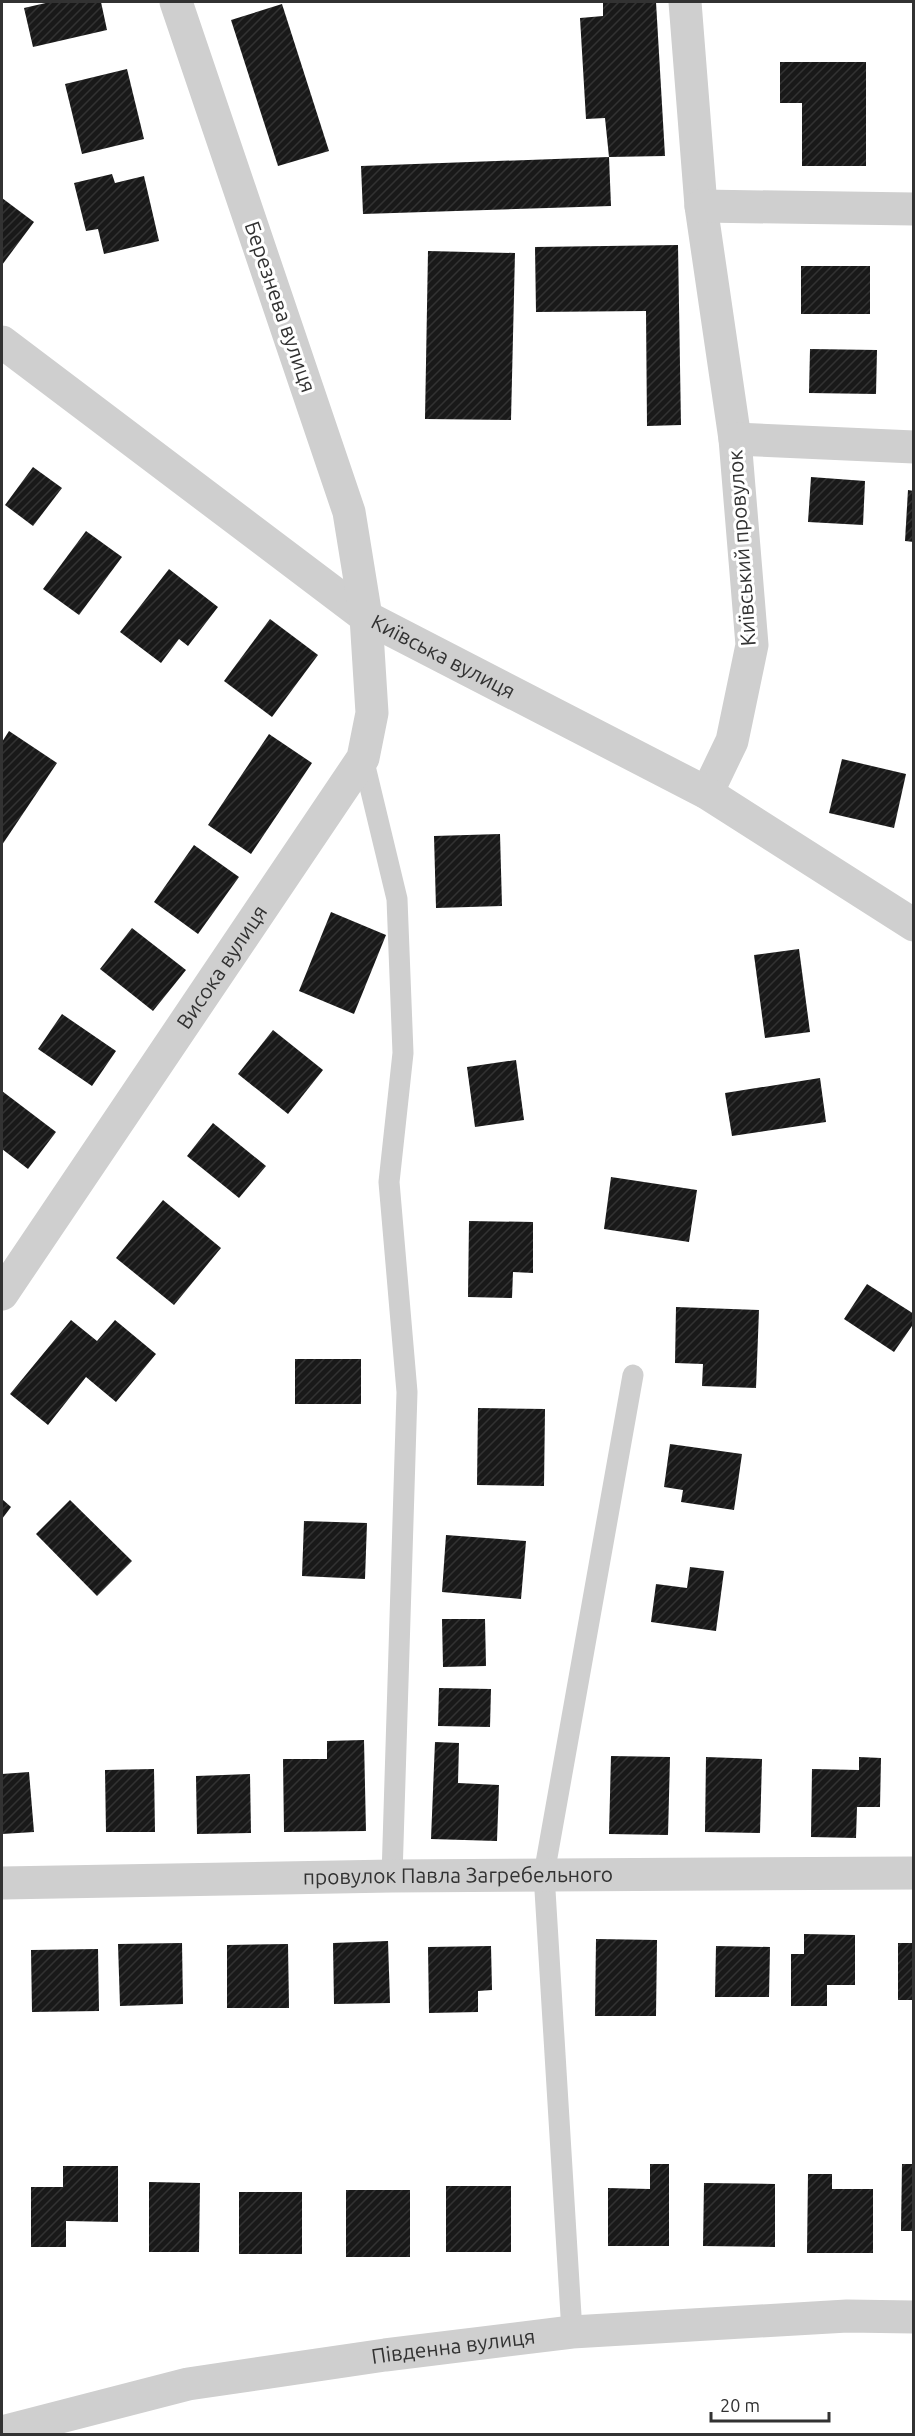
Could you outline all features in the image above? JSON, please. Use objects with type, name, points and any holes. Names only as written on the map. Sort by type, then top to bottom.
[{"type":"street","name":"Березнева вулиця","points":[[176,2],[349,512],[366,617]]},
{"type":"street","name":"Київський провулок","points":[[685,2],[701,206],[735,439],[752,645],[732,741],[707,794]]},
{"type":"street","points":[[701,206],[914,209]]},
{"type":"street","name":"Київська вулиця","points":[[2,342],[366,617],[707,794],[914,925]]},
{"type":"street","name":"Київський провулок","points":[[735,439],[914,447]]},
{"type":"street","name":"Висока вулиця","points":[[2,1294],[363,758],[372,713],[366,617]]},
{"type":"street","name":"провулок Павла Загребельного","points":[[2,1884],[544,1874],[914,1873]]},
{"type":"street","name":"Південна вулиця","points":[[2,2432],[188,2384],[385,2355],[572,2332],[847,2316],[914,2316]]},
{"type":"lane","points":[[363,758],[396,899],[403,1053],[389,1182],[407,1392],[392,1876]]},
{"type":"lane","points":[[572,2332],[544,1874],[633,1375]]},
{"type":"building","points":[[50,2],[101,2],[107,30],[33,47],[24,8]]},
{"type":"building","points":[[603,2],[656,2],[665,156],[609,157],[605,118],[586,119],[580,18],[603,16]]},
{"type":"building","points":[[282,4],[329,151],[278,166],[231,20]]},
{"type":"building","points":[[780,62],[866,62],[866,166],[802,166],[802,103],[780,103]]},
{"type":"building","points":[[127,69],[144,139],[82,154],[65,84]]},
{"type":"building","points":[[609,157],[611,206],[363,214],[361,166]]},
{"type":"building","points":[[112,174],[115,183],[144,176],[159,241],[104,254],[98,229],[86,231],[74,183]]},
{"type":"building","points":[[2,198],[34,222],[2,265]]},
{"type":"building","points":[[678,245],[681,425],[647,426],[646,311],[536,312],[535,247]]},
{"type":"building","points":[[428,251],[515,253],[511,420],[425,419]]},
{"type":"building","points":[[801,266],[870,266],[870,314],[801,314]]},
{"type":"building","points":[[810,349],[877,350],[876,394],[809,393]]},
{"type":"building","points":[[33,467],[62,488],[33,526],[5,505]]},
{"type":"building","points":[[811,477],[865,481],[863,525],[808,522]]},
{"type":"building","points":[[908,490],[914,491],[914,542],[905,541]]},
{"type":"building","points":[[86,531],[122,557],[79,615],[43,589]]},
{"type":"building","points":[[169,569],[218,607],[188,646],[179,639],[161,663],[120,632]]},
{"type":"building","points":[[270,619],[318,655],[272,717],[224,681]]},
{"type":"building","points":[[9,731],[57,763],[2,845],[2,742]]},
{"type":"building","points":[[269,734],[312,763],[251,854],[208,825]]},
{"type":"building","points":[[842,759],[906,774],[894,828],[829,813]]},
{"type":"building","points":[[500,834],[502,906],[436,908],[434,836]]},
{"type":"building","points":[[194,845],[239,877],[198,934],[154,902]]},
{"type":"building","points":[[331,912],[386,935],[354,1014],[299,991]]},
{"type":"building","points":[[132,928],[186,970],[153,1011],[100,969]]},
{"type":"building","points":[[799,949],[810,1032],[765,1038],[754,955]]},
{"type":"building","points":[[62,1014],[116,1051],[92,1086],[38,1049]]},
{"type":"building","points":[[273,1030],[323,1070],[288,1114],[238,1074]]},
{"type":"building","points":[[516,1060],[524,1120],[475,1127],[467,1067]]},
{"type":"building","points":[[820,1078],[826,1122],[732,1136],[725,1093]]},
{"type":"building","points":[[2,1091],[56,1132],[28,1169],[2,1149]]},
{"type":"building","points":[[213,1123],[266,1166],[239,1198],[187,1156]]},
{"type":"building","points":[[611,1177],[697,1190],[689,1242],[604,1229]]},
{"type":"building","points":[[163,1200],[221,1248],[174,1305],[116,1258]]},
{"type":"building","points":[[469,1221],[533,1222],[533,1273],[513,1272],[512,1298],[468,1297]]},
{"type":"building","points":[[867,1284],[914,1314],[914,1323],[894,1352],[844,1319]]},
{"type":"building","points":[[676,1307],[759,1310],[756,1388],[702,1386],[703,1364],[675,1363]]},
{"type":"building","points":[[71,1320],[97,1341],[115,1320],[156,1354],[116,1402],[86,1377],[48,1425],[10,1394]]},
{"type":"building","points":[[295,1359],[361,1359],[361,1404],[295,1404]]},
{"type":"building","points":[[478,1408],[545,1409],[544,1486],[477,1485]]},
{"type":"building","points":[[670,1444],[742,1454],[734,1510],[681,1502],[683,1490],[664,1487]]},
{"type":"building","points":[[2,1499],[11,1507],[2,1519]]},
{"type":"building","points":[[70,1500],[132,1561],[97,1596],[36,1534]]},
{"type":"building","points":[[304,1521],[367,1523],[365,1579],[302,1576]]},
{"type":"building","points":[[446,1535],[526,1541],[521,1599],[442,1592]]},
{"type":"building","points":[[690,1567],[724,1571],[716,1631],[651,1622],[656,1584],[687,1588]]},
{"type":"building","points":[[442,1619],[485,1619],[486,1666],[443,1667]]},
{"type":"building","points":[[439,1688],[491,1689],[490,1727],[438,1726]]},
{"type":"building","points":[[364,1740],[366,1831],[284,1832],[283,1759],[327,1759],[327,1741]]},
{"type":"building","points":[[435,1742],[459,1743],[458,1783],[499,1785],[497,1841],[431,1839]]},
{"type":"building","points":[[611,1756],[670,1757],[668,1835],[609,1834]]},
{"type":"building","points":[[706,1757],[762,1759],[760,1833],[705,1832]]},
{"type":"building","points":[[859,1757],[881,1758],[880,1807],[857,1807],[856,1838],[811,1837],[812,1769],[859,1770]]},
{"type":"building","points":[[154,1769],[155,1832],[106,1832],[105,1770]]},
{"type":"building","points":[[29,1772],[34,1832],[2,1834],[2,1774]]},
{"type":"building","points":[[250,1774],[251,1833],[197,1834],[196,1776]]},
{"type":"building","points":[[804,1934],[855,1935],[855,1985],[827,1985],[827,2006],[791,2006],[791,1954],[804,1954]]},
{"type":"building","points":[[596,1939],[657,1940],[656,2016],[595,2016]]},
{"type":"building","points":[[388,1941],[390,2003],[334,2004],[333,1943]]},
{"type":"building","points":[[182,1943],[183,2004],[120,2006],[118,1944]]},
{"type":"building","points":[[898,1943],[914,1943],[914,2000],[898,2000]]},
{"type":"building","points":[[288,1944],[289,2008],[227,2008],[227,1945]]},
{"type":"building","points":[[491,1946],[492,1990],[478,1991],[478,2012],[429,2013],[428,1947]]},
{"type":"building","points":[[716,1946],[770,1947],[769,1997],[715,1997]]},
{"type":"building","points":[[98,1949],[99,2011],[32,2012],[31,1950]]},
{"type":"building","points":[[650,2164],[669,2164],[669,2246],[608,2246],[608,2188],[650,2189]]},
{"type":"building","points":[[902,2164],[914,2164],[914,2231],[901,2231]]},
{"type":"building","points":[[63,2166],[118,2166],[118,2222],[66,2221],[66,2247],[31,2247],[31,2187],[63,2187]]},
{"type":"building","points":[[808,2174],[832,2174],[832,2189],[873,2189],[873,2253],[807,2253]]},
{"type":"building","points":[[149,2182],[200,2183],[199,2252],[149,2252]]},
{"type":"building","points":[[704,2183],[775,2184],[775,2247],[703,2246]]},
{"type":"building","points":[[446,2186],[511,2186],[511,2252],[446,2252]]},
{"type":"building","points":[[346,2190],[410,2190],[410,2257],[346,2257]]},
{"type":"building","points":[[239,2192],[302,2192],[302,2254],[239,2254]]}]
